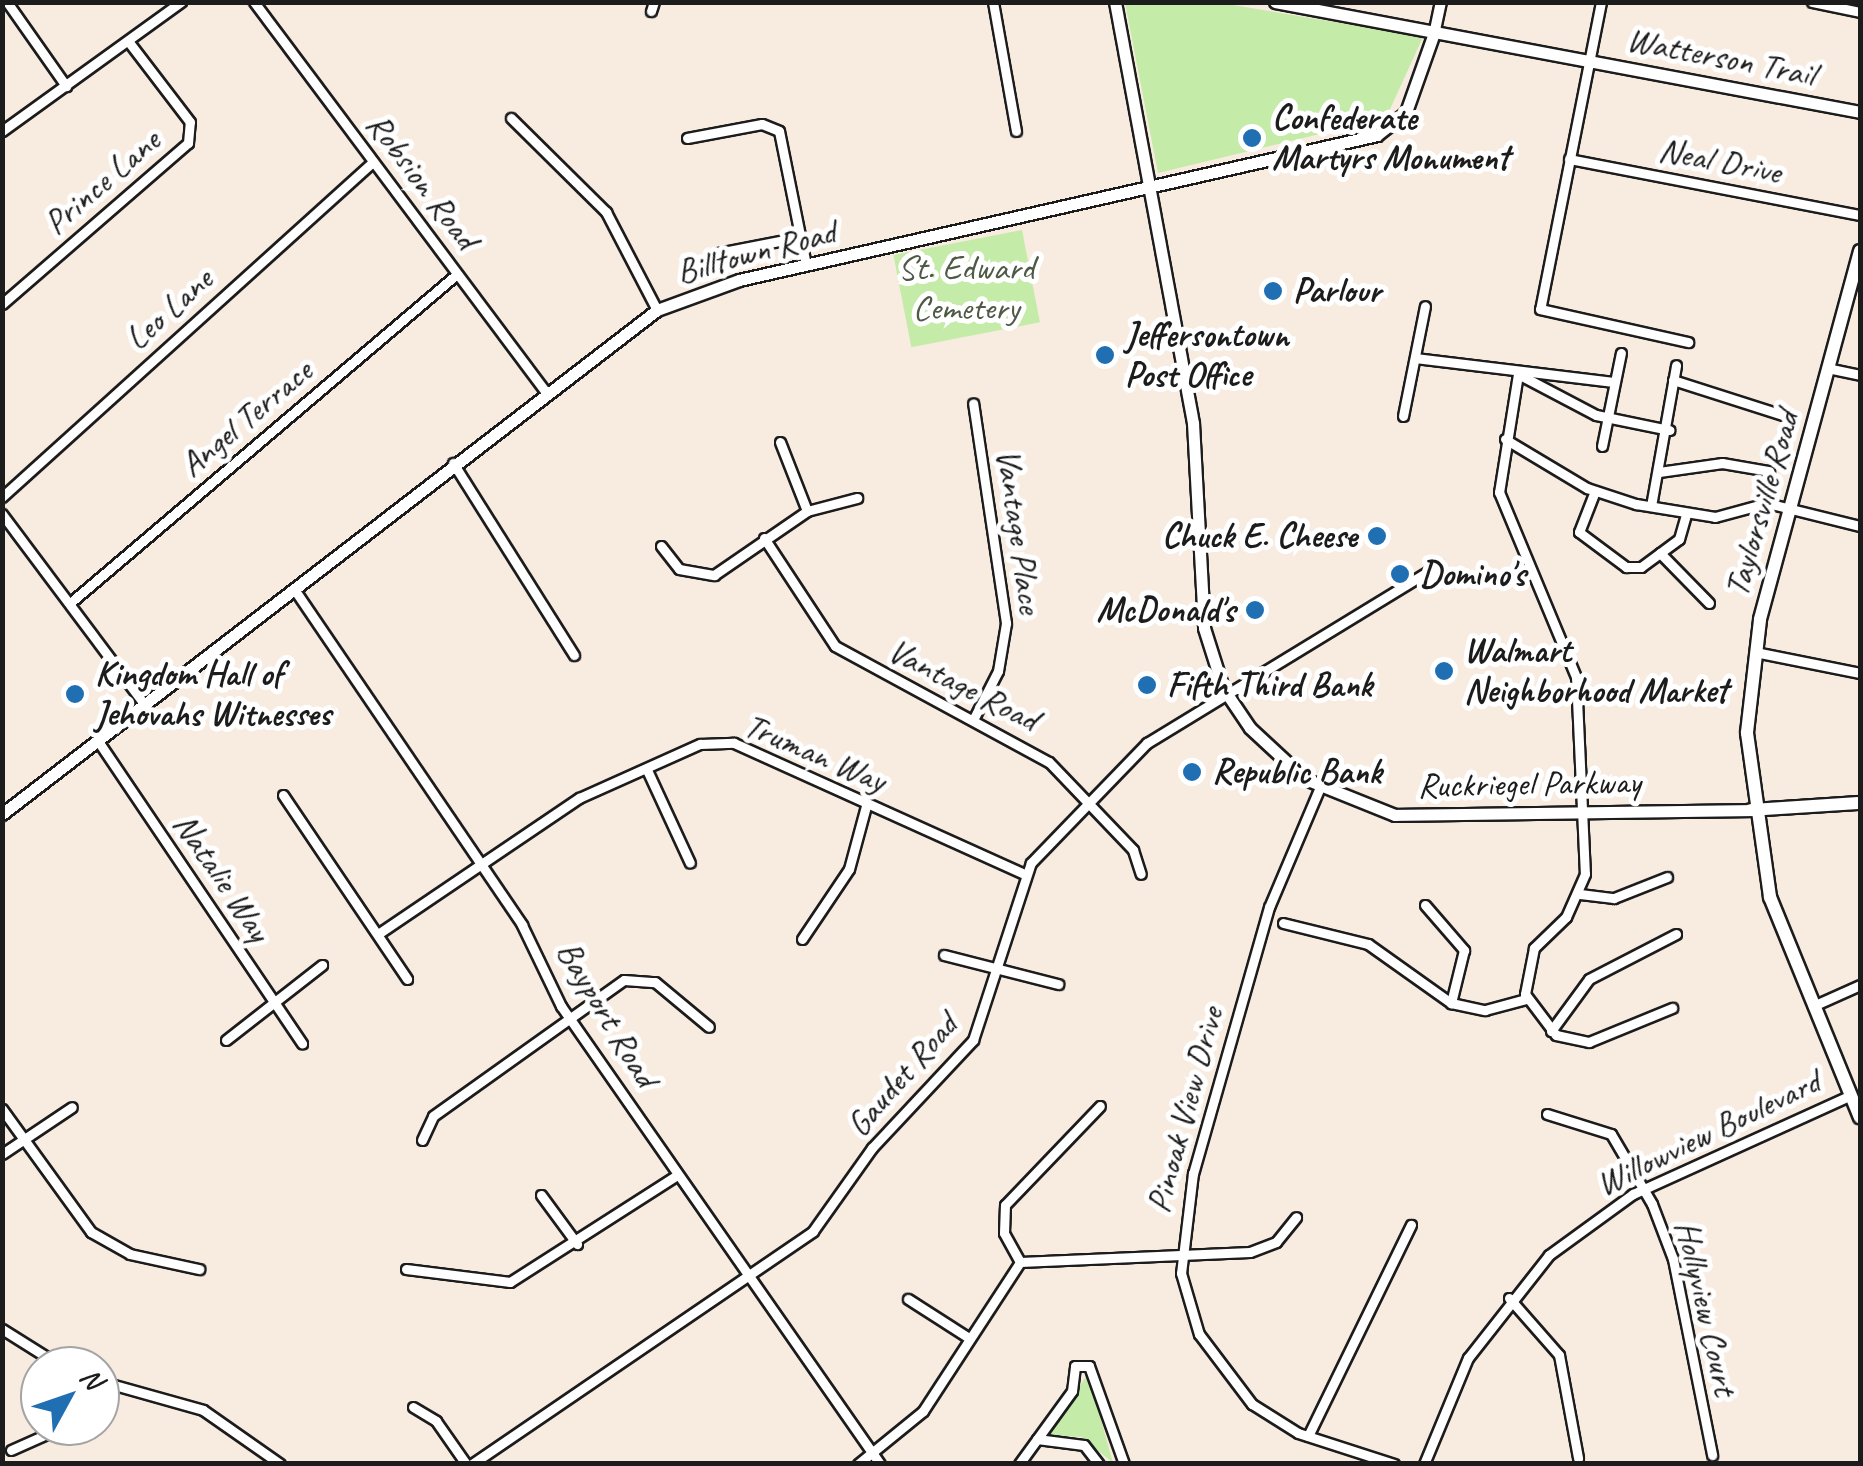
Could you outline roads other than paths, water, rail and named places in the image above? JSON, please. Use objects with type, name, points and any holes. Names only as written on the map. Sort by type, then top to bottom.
[{"type":"main road","name":"Ruckriegel Parkway","points":[[1116,2],[1194,423],[1204,628],[1225,692],[1260,740],[1320,787],[1419,818],[1860,804]]},
{"type":"main road","name":"Watterson Trail","points":[[1275,2],[1860,112]]},
{"type":"main road","name":"Billtown Road","points":[[2,814],[545,391],[657,310],[806,265],[1150,191],[1390,129],[1410,105],[1435,30]]},
{"type":"main road","name":"Taylorsville Road","points":[[1860,251],[1755,652],[1751,810],[1770,898],[1811,1007],[1860,1117]]},
{"type":"street","points":[[7,2],[66,86]]},
{"type":"street","points":[[2,131],[181,2]]},
{"type":"street","name":"Robsion Road","points":[[254,2],[545,391]]},
{"type":"street","points":[[993,2],[1016,131]]},
{"type":"street","points":[[1435,30],[1440,2]]},
{"type":"street","points":[[1600,2],[1540,309],[1688,342]]},
{"type":"street","points":[[1812,2],[1860,12]]},
{"type":"street","name":"Prince Lane","points":[[2,304],[188,143],[190,122],[128,40]]},
{"type":"street","points":[[510,118],[606,212],[657,310]]},
{"type":"street","points":[[687,138],[762,124],[780,131],[806,265]]},
{"type":"street","name":"Neal Drive","points":[[1570,160],[1860,214]]},
{"type":"street","name":"Leo Lane","points":[[2,497],[373,162]]},
{"type":"street","points":[[713,254],[800,237]]},
{"type":"street","name":"Angel Terrace","points":[[70,603],[457,274]]},
{"type":"street","points":[[1403,416],[1425,306]]},
{"type":"street","points":[[1602,446],[1621,353]]},
{"type":"street","points":[[1415,358],[1518,374],[1614,382]]},
{"type":"street","points":[[1651,506],[1669,430],[1676,365]]},
{"type":"street","points":[[1832,369],[1860,375]]},
{"type":"street","points":[[1518,374],[1531,388],[1607,416],[1669,430]]},
{"type":"street","points":[[1518,374],[1505,439],[1503,506],[1576,678],[1584,814],[1580,894],[1534,948],[1526,1000],[1551,1031],[1589,1042],[1672,1008]]},
{"type":"street","points":[[1672,380],[1783,415]]},
{"type":"street","name":"Vantage Place","points":[[973,720],[998,670],[1006,622],[974,403]]},
{"type":"street","points":[[1505,439],[1595,492],[1651,506],[1715,517],[1756,502],[1860,526]]},
{"type":"street","points":[[780,442],[808,511]]},
{"type":"street","points":[[453,463],[574,654]]},
{"type":"street","points":[[1659,472],[1722,463],[1769,471]]},
{"type":"street","points":[[1595,492],[1582,539],[1633,568],[1684,533],[1686,514]]},
{"type":"street","points":[[661,546],[679,570],[714,575],[808,511],[857,498]]},
{"type":"street","points":[[2,514],[144,704]]},
{"type":"street","name":"Vantage Road","points":[[764,538],[835,646],[973,720],[1090,799],[1133,850],[1140,874]]},
{"type":"street","points":[[1660,553],[1709,603]]},
{"type":"street","name":"Gaudet Road","points":[[469,1464],[813,1232],[872,1148],[965,1052],[1001,970],[1024,874],[1090,799],[1157,734],[1439,565]]},
{"type":"street","name":"Bayport Road","points":[[294,589],[481,864],[569,1017],[880,1464]]},
{"type":"street","points":[[1755,652],[1860,672]]},
{"type":"street","name":"Natalie Way","points":[[98,741],[302,1044]]},
{"type":"street","name":"Truman Way","points":[[378,934],[532,828],[700,744],[734,743],[866,806],[1024,874]]},
{"type":"street","points":[[647,770],[690,862]]},
{"type":"street","name":"Pinoak View Drive","points":[[1320,787],[1269,908],[1193,1173],[1180,1254],[1191,1314],[1216,1364],[1252,1404],[1308,1436],[1394,1464]]},
{"type":"street","points":[[284,795],[407,979]]},
{"type":"street","points":[[802,938],[849,869],[866,806]]},
{"type":"street","points":[[1580,894],[1614,898],[1668,878]]},
{"type":"street","points":[[1426,904],[1464,950],[1450,1003]]},
{"type":"street","points":[[1283,923],[1368,944],[1450,1003],[1485,1010],[1526,1000]]},
{"type":"street","points":[[1551,1031],[1589,979],[1676,934]]},
{"type":"street","points":[[944,955],[1058,984]]},
{"type":"street","points":[[226,1040],[322,966]]},
{"type":"street","points":[[422,1140],[433,1116],[569,1017],[641,978],[709,1027]]},
{"type":"street","points":[[1811,1007],[1860,985]]},
{"type":"street","name":"Willowview Boulevard","points":[[1424,1464],[1455,1382],[1509,1298],[1580,1229],[1644,1188],[1850,1095]]},
{"type":"street","points":[[2,1154],[72,1106]]},
{"type":"street","points":[[1020,1262],[1004,1233],[1004,1205],[1100,1106]]},
{"type":"street","points":[[2,1109],[92,1232],[130,1254],[199,1269]]},
{"type":"street","name":"Hollyview Court","points":[[1546,1114],[1611,1134],[1644,1188],[1674,1259],[1712,1454]]},
{"type":"street","points":[[406,1269],[504,1283],[577,1244],[676,1175]]},
{"type":"street","points":[[541,1195],[577,1244]]},
{"type":"street","points":[[1020,1262],[1260,1250],[1296,1217]]},
{"type":"street","points":[[1308,1436],[1411,1226]]},
{"type":"street","points":[[858,1464],[923,1411],[1020,1262]]},
{"type":"street","points":[[1509,1298],[1559,1355],[1578,1458]]},
{"type":"street","points":[[908,1299],[969,1338]]},
{"type":"street","points":[[2,1329],[29,1346]]},
{"type":"street","points":[[1020,1464],[1072,1391],[1075,1366],[1089,1366],[1124,1464]]},
{"type":"street","points":[[120,1387],[204,1410],[280,1464]]},
{"type":"street","points":[[413,1407],[436,1421],[469,1464]]},
{"type":"street","points":[[1037,1439],[1084,1445],[1099,1464]]},
{"type":"street","points":[[11,1450],[20,1446]]},
{"type":"place","name":"Confederate Martyrs Monument","points":[[1252,138]]},
{"type":"place","name":"Parlour","points":[[1273,291]]},
{"type":"place","name":"Jeffersontown Post Office","points":[[1105,355]]},
{"type":"place","name":"Chuck E. Cheese","points":[[1377,536]]},
{"type":"place","name":"Domino's","points":[[1400,574]]},
{"type":"place","name":"McDonald's","points":[[1255,610]]},
{"type":"place","name":"Walmart Neighborhood Market","points":[[1444,671]]},
{"type":"place","name":"Fifth Third Bank","points":[[1147,685]]},
{"type":"place","name":"Kingdom Hall of Jehovahs Witnesses","points":[[75,694]]},
{"type":"place","name":"Republic Bank","points":[[1192,772]]},
{"type":"park label","name":"St. Edward Cemetery","points":[[966,288]]}]
